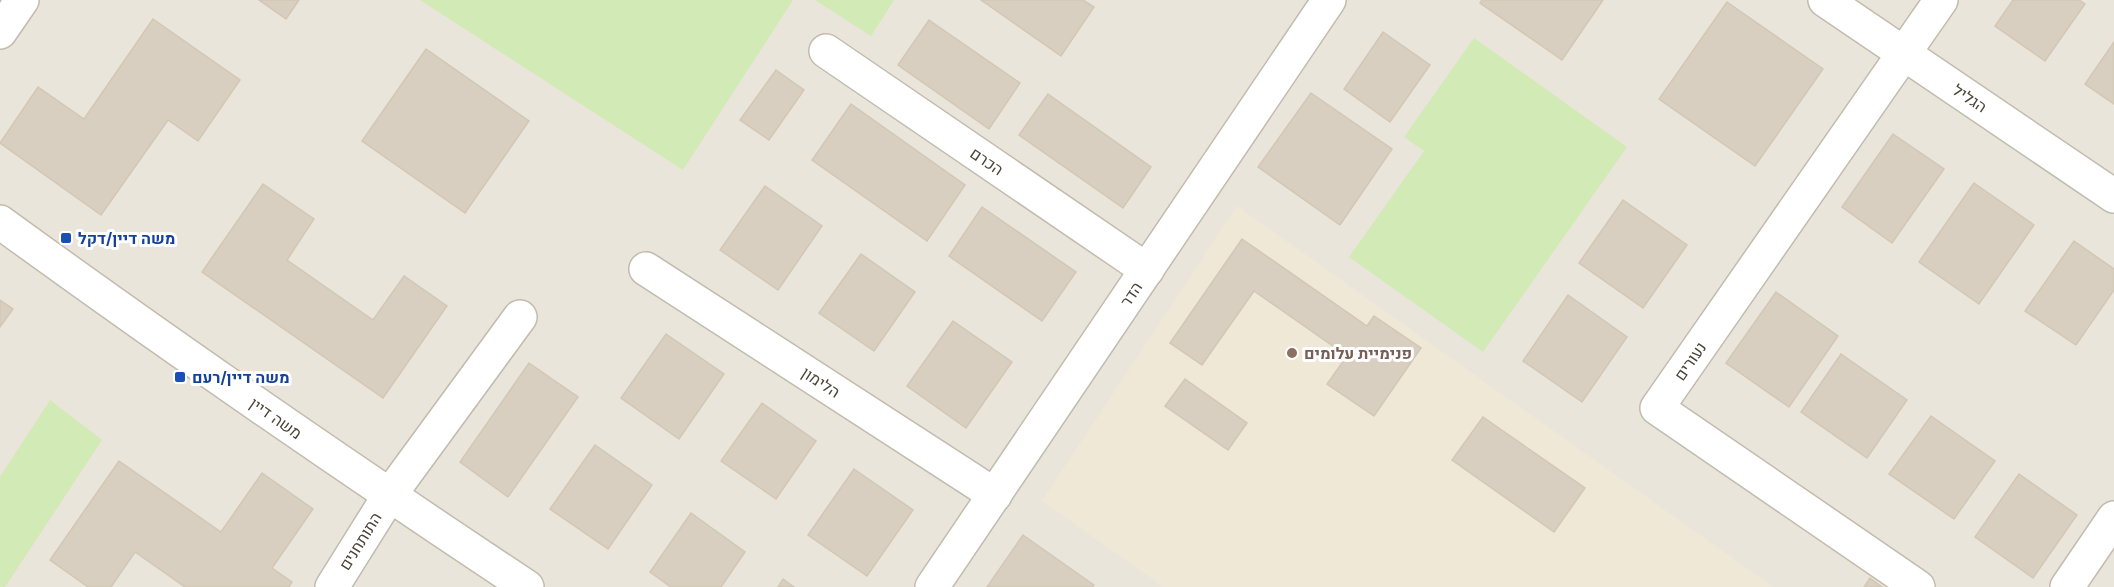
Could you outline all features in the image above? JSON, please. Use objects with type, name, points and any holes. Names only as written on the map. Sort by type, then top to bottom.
[{"type":"street","points":[[0,32],[22,0]]},
{"type":"street","name":"הדר","points":[[932,587],[1329,0]]},
{"type":"street","name":"הגליל","points":[[1825,0],[2114,196]]},
{"type":"street","points":[[1904,53],[1941,0]]},
{"type":"street","name":"הכרם","points":[[826,51],[1147,270]]},
{"type":"street","name":"נעורים","points":[[1904,53],[1657,408],[1918,587]]},
{"type":"street","name":"משה דיין","points":[[0,222],[138,323],[389,496],[527,587]]},
{"type":"street","name":"הלימון","points":[[646,269],[995,495]]},
{"type":"street","name":"התותחנים","points":[[332,587],[389,496],[520,317]]},
{"type":"street","points":[[2067,587],[2114,518]]},
{"type":"shaded area","points":[[0,0],[2114,0],[2114,587],[0,587]]},
{"type":"shaded area","name":"פנימיית עלומים","points":[[1237,206],[1773,587],[1164,587],[1042,501]]},
{"type":"green space","points":[[420,0],[793,0],[683,170]]},
{"type":"green space","points":[[815,0],[894,0],[871,36]]},
{"type":"green space","points":[[1474,38],[1627,147],[1483,352],[1349,257],[1424,151],[1404,137]]},
{"type":"green space","points":[[50,400],[102,440],[5,587],[0,587],[0,477]]},
{"type":"building","points":[[259,0],[299,0],[286,19]]},
{"type":"building","points":[[981,0],[1083,0],[1094,7],[1061,56]]},
{"type":"building","points":[[1482,0],[1603,0],[1562,60],[1480,3]]},
{"type":"building","points":[[2013,0],[2079,0],[2085,4],[2045,61],[1995,26]]},
{"type":"building","points":[[1727,2],[1823,69],[1755,166],[1659,99]]},
{"type":"building","points":[[153,19],[240,80],[198,141],[168,120],[101,215],[0,143],[38,87],[84,119]]},
{"type":"building","points":[[929,20],[1020,83],[989,129],[898,65]]},
{"type":"building","points":[[1383,32],[1430,65],[1390,122],[1344,89]]},
{"type":"building","points":[[2114,42],[2114,104],[2085,84]]},
{"type":"building","points":[[426,49],[529,121],[465,213],[362,141]]},
{"type":"building","points":[[776,70],[804,90],[769,140],[740,120]]},
{"type":"building","points":[[1311,93],[1392,149],[1340,225],[1258,167]]},
{"type":"building","points":[[1048,94],[1151,167],[1123,208],[1019,135]]},
{"type":"building","points":[[851,104],[965,185],[927,241],[812,160]]},
{"type":"building","points":[[1893,134],[1944,169],[1892,243],[1842,207]]},
{"type":"building","points":[[1974,183],[2034,225],[1979,304],[1919,262]]},
{"type":"building","points":[[263,184],[314,219],[287,260],[373,320],[404,276],[447,306],[383,398],[202,272]]},
{"type":"building","points":[[765,186],[822,226],[778,290],[720,250]]},
{"type":"building","points":[[1623,200],[1687,245],[1643,308],[1579,263]]},
{"type":"building","points":[[982,207],[1076,272],[1042,321],[949,256]]},
{"type":"building","points":[[1242,239],[1367,326],[1374,316],[1421,348],[1374,416],[1327,384],[1347,356],[1254,291],[1202,365],[1170,343]]},
{"type":"building","points":[[2074,241],[2114,269],[2114,290],[2076,345],[2025,311]]},
{"type":"building","points":[[861,254],[915,292],[874,351],[819,313]]},
{"type":"building","points":[[1776,292],[1838,336],[1789,407],[1726,363]]},
{"type":"building","points":[[1568,295],[1627,337],[1582,402],[1523,361]]},
{"type":"building","points":[[0,300],[13,309],[0,327]]},
{"type":"building","points":[[953,321],[1012,362],[966,428],[907,386]]},
{"type":"building","points":[[666,334],[724,374],[679,439],[621,398]]},
{"type":"building","points":[[1841,354],[1907,400],[1867,458],[1801,412]]},
{"type":"building","points":[[529,363],[578,397],[508,497],[460,462]]},
{"type":"building","points":[[1185,379],[1247,423],[1228,450],[1165,406]]},
{"type":"building","points":[[762,403],[816,441],[776,499],[721,461]]},
{"type":"building","points":[[1931,416],[1995,461],[1954,519],[1889,474]]},
{"type":"building","points":[[1483,417],[1585,488],[1554,532],[1452,460]]},
{"type":"building","points":[[595,445],[652,485],[608,549],[550,509]]},
{"type":"building","points":[[119,461],[221,532],[262,473],[313,509],[272,568],[292,582],[289,587],[185,587],[135,552],[111,587],[88,587],[50,560]]},
{"type":"building","points":[[854,469],[913,510],[867,576],[808,535]]},
{"type":"building","points":[[2019,474],[2077,515],[2033,578],[1975,537]]},
{"type":"building","points":[[691,513],[745,552],[721,587],[671,587],[650,572]]},
{"type":"building","points":[[1023,535],[1094,585],[1092,587],[987,587]]},
{"type":"building","points":[[1870,578],[1882,587],[1864,587]]},
{"type":"building","points":[[783,579],[794,587],[778,587]]},
{"type":"place","name":"משה דיין/דקל","points":[[66,238]]},
{"type":"place","name":"פנימיית עלומים","points":[[1292,353]]},
{"type":"place","name":"משה דיין/רעם","points":[[180,377]]}]
